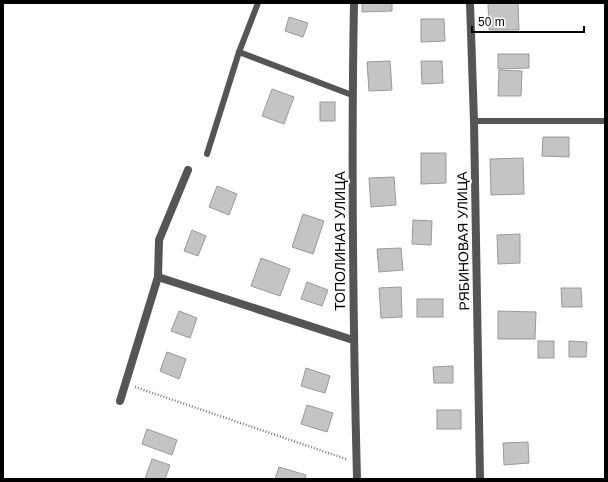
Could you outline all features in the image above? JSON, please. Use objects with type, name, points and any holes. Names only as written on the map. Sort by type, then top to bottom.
[{"type":"street","name":"ТОПОЛИНАЯ УЛИЦА","points":[[354,3],[352,94],[353,340],[357,479]]},
{"type":"street","name":"РЯБИНОВАЯ УЛИЦА","points":[[470,3],[474,121],[480,479]]},
{"type":"street","points":[[120,401],[158,277],[159,240],[188,170]]},
{"type":"street","points":[[158,277],[353,340]]},
{"type":"lane","points":[[207,154],[239,52],[258,3]]},
{"type":"lane","points":[[239,52],[352,94]]},
{"type":"lane","points":[[474,121],[605,121]]},
{"type":"path","points":[[125,383],[356,463]]},
{"type":"building","points":[[362,3],[392,3],[392,11],[362,12]]},
{"type":"building","points":[[488,3],[518,3],[519,30],[489,30]]},
{"type":"building","points":[[289,17],[308,23],[303,37],[285,31]]},
{"type":"building","points":[[421,19],[444,19],[445,41],[421,42]]},
{"type":"building","points":[[498,54],[529,54],[529,68],[498,69]]},
{"type":"building","points":[[390,61],[392,90],[369,91],[367,62]]},
{"type":"building","points":[[421,61],[442,61],[443,83],[422,84]]},
{"type":"building","points":[[499,70],[522,71],[521,96],[498,96]]},
{"type":"building","points":[[272,89],[294,97],[284,124],[262,116]]},
{"type":"building","points":[[320,102],[335,102],[335,121],[320,121]]},
{"type":"building","points":[[543,137],[569,137],[569,157],[542,156]]},
{"type":"building","points":[[421,153],[446,153],[446,183],[421,184]]},
{"type":"building","points":[[523,158],[524,194],[491,195],[490,159]]},
{"type":"building","points":[[394,177],[396,205],[371,207],[369,178]]},
{"type":"building","points":[[217,186],[237,194],[229,215],[209,207]]},
{"type":"building","points":[[303,214],[324,221],[313,254],[292,247]]},
{"type":"building","points":[[413,220],[432,221],[431,245],[412,244]]},
{"type":"building","points":[[192,230],[206,236],[198,256],[184,251]]},
{"type":"building","points":[[520,234],[520,263],[498,264],[497,235]]},
{"type":"building","points":[[401,248],[403,270],[379,272],[377,249]]},
{"type":"building","points":[[261,258],[290,269],[280,296],[251,286]]},
{"type":"building","points":[[307,282],[328,290],[322,306],[301,299]]},
{"type":"building","points":[[401,287],[402,317],[381,318],[379,288]]},
{"type":"building","points":[[561,288],[581,288],[582,307],[562,307]]},
{"type":"building","points":[[417,299],[443,299],[443,317],[417,317]]},
{"type":"building","points":[[179,311],[197,318],[190,338],[171,331]]},
{"type":"building","points":[[498,311],[536,312],[535,339],[498,339]]},
{"type":"building","points":[[538,341],[554,341],[554,358],[538,358]]},
{"type":"building","points":[[569,341],[587,342],[586,357],[569,357]]},
{"type":"building","points":[[167,352],[186,359],[179,379],[160,371]]},
{"type":"building","points":[[453,366],[453,383],[434,383],[433,367]]},
{"type":"building","points":[[306,368],[330,376],[325,393],[301,386]]},
{"type":"building","points":[[307,405],[333,413],[327,432],[301,424]]},
{"type":"building","points":[[437,410],[461,410],[461,429],[437,429]]},
{"type":"building","points":[[147,429],[177,440],[172,455],[142,444]]},
{"type":"building","points":[[528,442],[529,463],[504,465],[503,443]]},
{"type":"building","points":[[152,459],[170,465],[165,479],[145,479]]},
{"type":"building","points":[[279,467],[306,475],[305,479],[275,479]]}]
